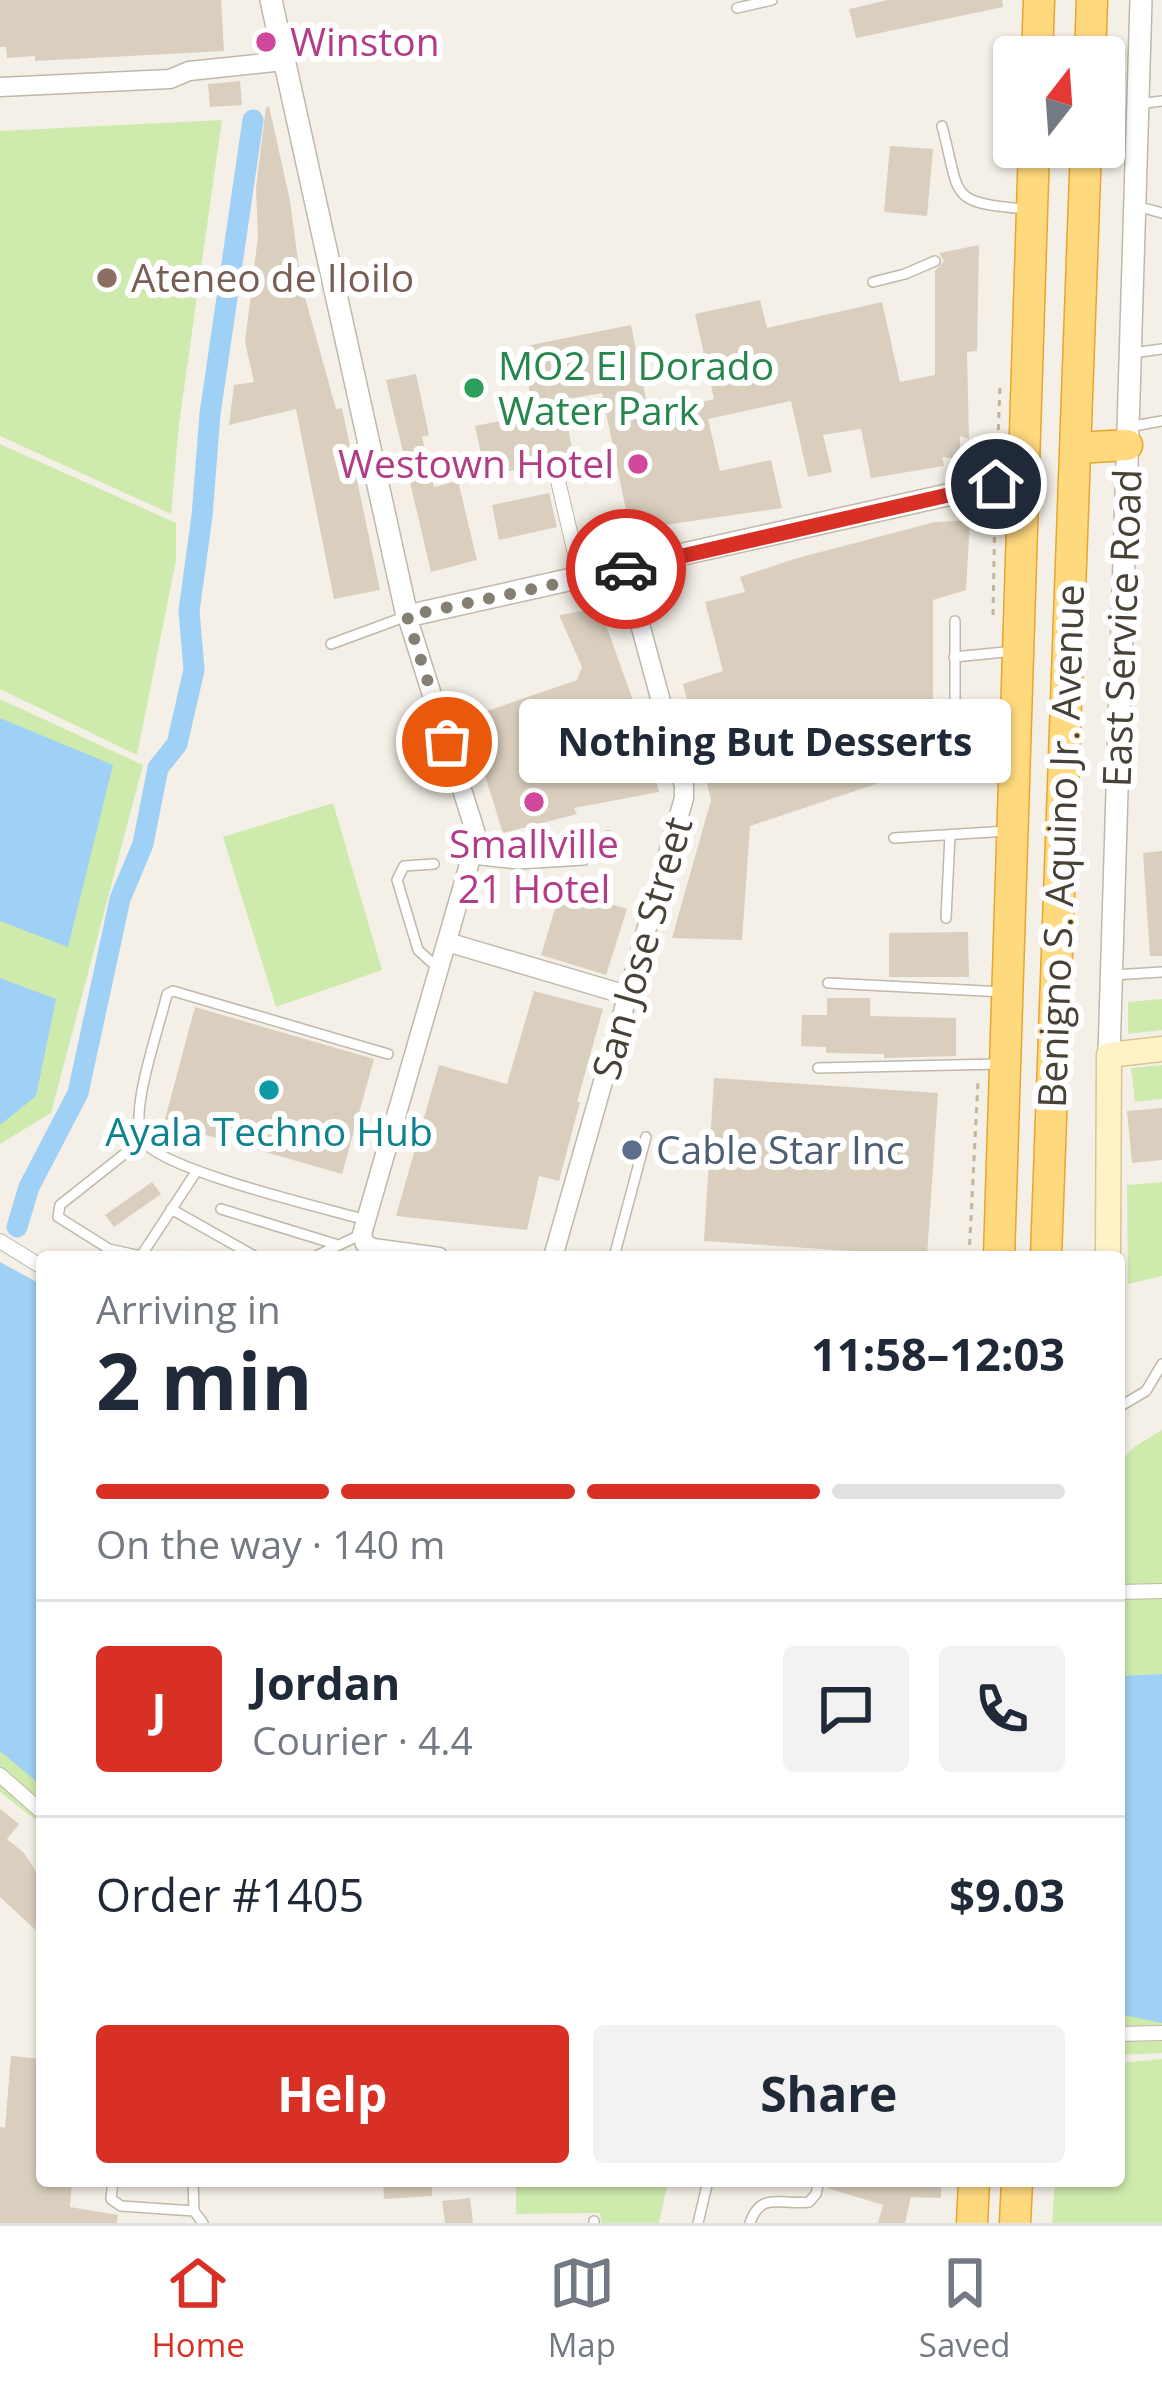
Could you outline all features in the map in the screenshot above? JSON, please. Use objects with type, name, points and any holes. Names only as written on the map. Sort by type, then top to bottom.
[{"type":"highway","points":[[1038,36],[1039,0]]},
{"type":"highway","points":[[1091,36],[1092,0]]},
{"type":"highway","name":"Benigno S. Aquino Jr. Avenue","points":[[999,1251],[1033,168]]},
{"type":"highway","name":"Benigno S. Aquino Jr. Avenue","points":[[1046,1251],[1085,168]]},
{"type":"highway","points":[[1077,448],[1128,436]]},
{"type":"highway","points":[[1019,695],[1066,697]]},
{"type":"highway","points":[[972,2223],[974,2187]]},
{"type":"highway","points":[[1015,2223],[1017,2187]]},
{"type":"main road","points":[[1109,1054],[1162,1049]]},
{"type":"main road","name":"East Service Road","points":[[1108,1251],[1109,1054]]},
{"type":"street","points":[[271,0],[407,616],[476,837],[364,1227],[365,1244],[396,1251]]},
{"type":"street","name":"East Service Road","points":[[1109,1054],[1141,0]]},
{"type":"street","points":[[0,87],[170,79],[188,71],[284,61]]},
{"type":"street","points":[[556,469],[580,579]]},
{"type":"street","points":[[407,616],[1023,478]]},
{"type":"street","name":"San Jose Street","points":[[555,1251],[630,996],[684,786],[626,569]]},
{"type":"street","points":[[448,942],[630,996]]},
{"type":"street","points":[[0,1241],[36,1263]]},
{"type":"street","points":[[1125,1592],[1162,1591]]},
{"type":"street","points":[[0,1775],[36,1807]]},
{"type":"street","points":[[1125,2034],[1162,2032]]},
{"type":"lane","points":[[737,8],[772,0]]},
{"type":"lane","points":[[1138,104],[1162,101]]},
{"type":"lane","points":[[942,126],[958,190],[966,200],[1031,210]]},
{"type":"lane","points":[[1136,206],[1162,213]]},
{"type":"lane","points":[[873,282],[935,261]]},
{"type":"lane","points":[[1132,353],[1162,349]]},
{"type":"lane","points":[[1128,436],[1162,421]]},
{"type":"lane","points":[[331,644],[407,616]]},
{"type":"lane","points":[[955,621],[955,704]]},
{"type":"lane","points":[[955,657],[1020,650]]},
{"type":"lane","points":[[894,838],[1014,831]]},
{"type":"lane","points":[[946,918],[950,835]]},
{"type":"lane","points":[[472,859],[518,864],[584,860],[608,836]]},
{"type":"lane","points":[[434,864],[404,866],[397,880],[418,950],[440,970]]},
{"type":"lane","points":[[1113,975],[1162,972]]},
{"type":"lane","points":[[828,983],[1010,992]]},
{"type":"lane","points":[[142,1140],[140,1108],[167,994],[172,991],[388,1054]]},
{"type":"lane","points":[[818,1067],[1006,1064]]},
{"type":"lane","points":[[616,1251],[646,1137]]},
{"type":"lane","points":[[142,1140],[196,1172],[364,1227]]},
{"type":"lane","points":[[115,1251],[58,1216],[60,1205],[142,1140]]},
{"type":"lane","points":[[144,1251],[196,1172]]},
{"type":"lane","points":[[171,1209],[245,1251]]},
{"type":"lane","points":[[221,1209],[335,1244]]},
{"type":"lane","points":[[324,1251],[364,1227]]},
{"type":"lane","points":[[1125,1403],[1146,1390],[1162,1364]]},
{"type":"lane","points":[[112,2187],[111,2198],[122,2206],[194,2211]]},
{"type":"lane","points":[[193,2187],[194,2211],[202,2223]]},
{"type":"lane","points":[[698,2223],[707,2187]]},
{"type":"lane","points":[[750,2223],[761,2204],[773,2199],[809,2201],[818,2187]]},
{"type":"green space","points":[[222,120],[179,424],[171,514],[0,436],[0,131]]},
{"type":"green space","points":[[0,444],[176,523],[176,561],[137,755],[0,689]]},
{"type":"green space","points":[[0,699],[143,765],[51,1113],[0,1144]]},
{"type":"green space","points":[[333,803],[382,970],[276,1007],[223,837]]},
{"type":"green space","points":[[1162,999],[1162,1030],[1128,1034],[1128,1002]]},
{"type":"green space","points":[[1162,1065],[1162,1099],[1135,1102],[1131,1068]]},
{"type":"green space","points":[[1162,1182],[1162,1276],[1128,1284],[1127,1185]]},
{"type":"green space","points":[[1162,1430],[1162,1674],[1125,1676],[1125,1457]]},
{"type":"green space","points":[[0,1733],[36,1763],[36,1820],[0,1792]]},
{"type":"green space","points":[[1125,1999],[1162,2008],[1162,2053],[1125,2055]]},
{"type":"green space","points":[[1162,2059],[1162,2223],[1052,2223],[1055,2187],[1125,2187],[1125,2062]]},
{"type":"green space","points":[[516,2187],[667,2187],[659,2223],[601,2223],[600,2213],[516,2214]]},
{"type":"water","points":[[0,718],[113,765],[68,947],[0,921]]},
{"type":"water","points":[[0,978],[56,999],[36,1096],[0,1125]]},
{"type":"water","points":[[0,1262],[36,1282],[36,1781],[0,1751]]},
{"type":"water","points":[[1162,1674],[1162,2023],[1125,2015],[1125,1676]]},
{"type":"building","points":[[0,0],[221,0],[224,51],[35,61],[35,56],[7,58],[6,47],[0,47]]},
{"type":"building","points":[[888,0],[1002,0],[1003,7],[856,38],[849,9]]},
{"type":"building","points":[[240,81],[242,105],[210,107],[208,84]]},
{"type":"building","points":[[269,106],[290,201],[301,283],[336,409],[342,408],[380,590],[334,599],[296,409],[229,425],[234,385],[254,382],[245,342],[258,236],[256,188]]},
{"type":"building","points":[[890,146],[933,149],[927,216],[884,212]]},
{"type":"building","points":[[979,245],[977,351],[967,352],[969,439],[960,436],[960,459],[942,457],[944,466],[871,478],[861,429],[823,435],[832,472],[808,477],[791,401],[708,419],[720,471],[771,460],[782,508],[630,530],[602,393],[562,400],[574,457],[554,457],[545,464],[486,476],[475,426],[534,414],[521,347],[631,325],[649,414],[714,399],[695,314],[760,300],[767,328],[882,302],[900,382],[935,375],[935,271],[944,261],[939,253]]},
{"type":"building","points":[[416,374],[429,435],[422,437],[434,487],[458,481],[477,560],[431,572],[386,380]]},
{"type":"building","points":[[549,493],[557,527],[499,540],[492,505]]},
{"type":"building","points":[[970,520],[966,590],[933,600],[933,765],[750,826],[742,940],[672,938],[711,800],[683,684],[723,671],[705,602],[745,592],[740,577],[794,559],[935,522]]},
{"type":"building","points":[[600,608],[647,740],[659,792],[574,808],[577,814],[503,833],[467,718],[577,680],[582,667],[559,615]]},
{"type":"building","points":[[1162,851],[1162,956],[1150,956],[1143,853]]},
{"type":"building","points":[[561,889],[627,909],[606,975],[541,955]]},
{"type":"building","points":[[968,932],[969,977],[889,977],[889,933]]},
{"type":"building","points":[[534,991],[603,1009],[559,1181],[539,1176],[527,1230],[396,1216],[439,1065],[507,1084]]},
{"type":"building","points":[[827,998],[870,998],[870,1016],[956,1018],[956,1056],[884,1058],[884,1054],[826,1053],[826,1047],[801,1046],[802,1015],[827,1015]]},
{"type":"building","name":"Ayala Techno Hub","points":[[195,1007],[374,1059],[342,1174],[164,1123]]},
{"type":"building","points":[[714,1078],[938,1093],[927,1251],[704,1241]]},
{"type":"building","points":[[1162,1108],[1162,1160],[1132,1163],[1127,1111]]},
{"type":"building","points":[[152,1182],[161,1194],[114,1227],[105,1215]]},
{"type":"building","points":[[0,1809],[19,1824],[7,1839],[36,1872],[36,1930],[0,1897]]},
{"type":"building","points":[[11,2056],[36,2058],[36,2187],[72,2187],[70,2207],[118,2215],[117,2223],[0,2223],[0,2127],[5,2128]]},
{"type":"building","points":[[383,2187],[432,2187],[432,2196],[384,2199]]},
{"type":"building","points":[[941,2187],[941,2198],[911,2197],[905,2223],[878,2223],[883,2205],[827,2188]]},
{"type":"building","points":[[470,2198],[473,2223],[445,2223],[442,2201]]},
{"type":"waterway","points":[[17,1227],[29,1187],[78,1093],[120,899],[143,844],[158,768],[177,744],[194,670],[189,611],[210,414],[253,120]]},
{"type":"way so far","points":[[447,742],[407,616],[626,569]]},
{"type":"place","name":"Winston","points":[[266,42]]},
{"type":"place","name":"Ateneo de Iloilo","points":[[107,278]]},
{"type":"place","name":"MO2 El Dorado Water Park","points":[[474,388]]},
{"type":"place","name":"Westown Hotel","points":[[638,464]]},
{"type":"place","name":"Nothing But Desserts","points":[[447,742]]},
{"type":"place","name":"Smallville 21 Hotel","points":[[534,802]]},
{"type":"place","name":"Ayala Techno Hub","points":[[269,1090]]},
{"type":"place","name":"Cable Star Inc","points":[[632,1150]]},
{"type":"route","points":[[626,569],[996,484]]}]
